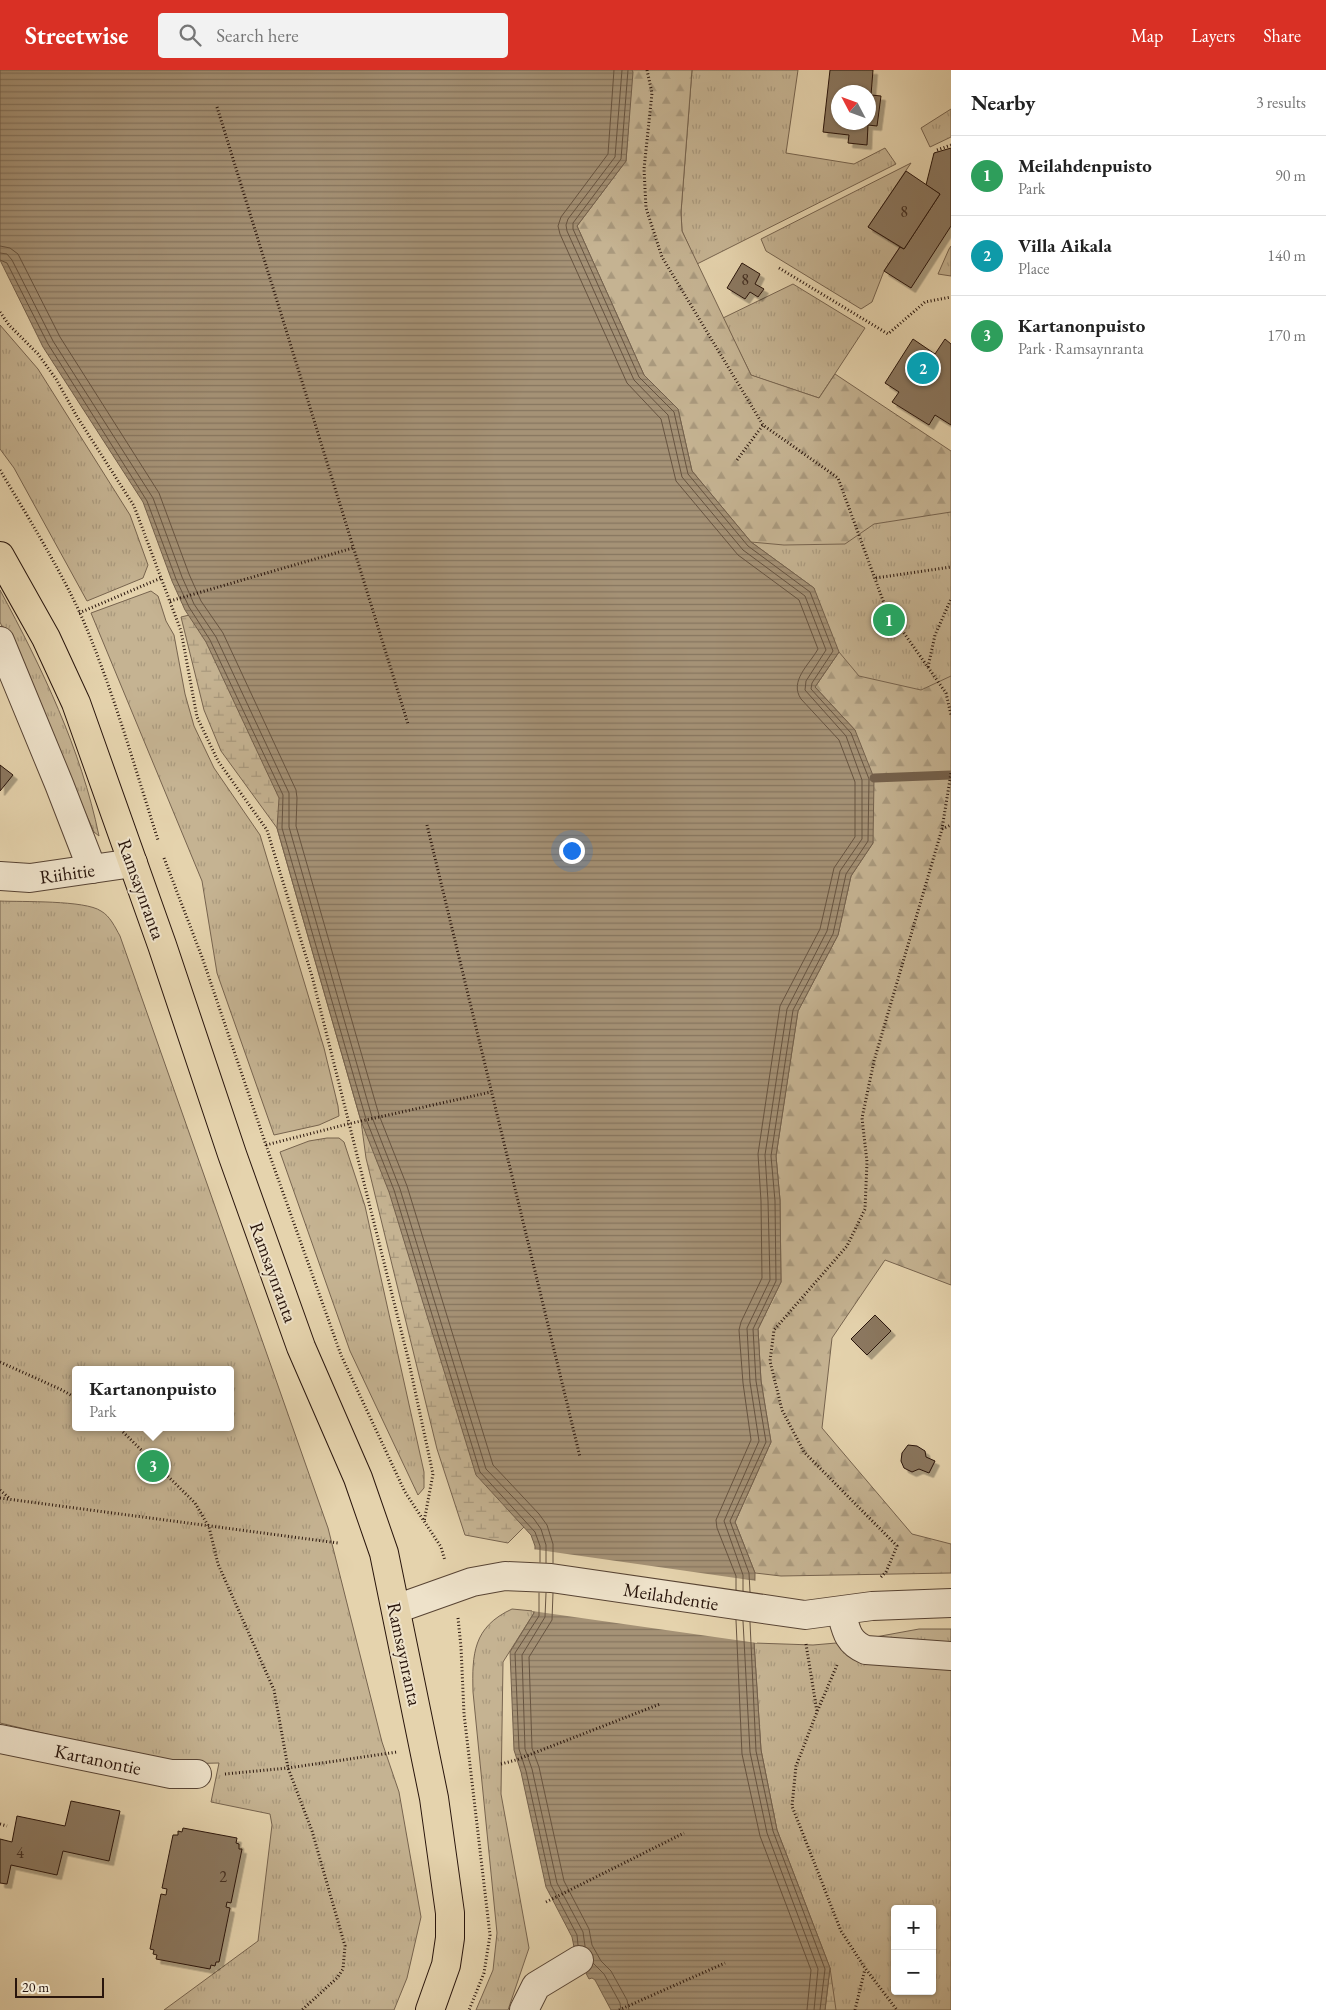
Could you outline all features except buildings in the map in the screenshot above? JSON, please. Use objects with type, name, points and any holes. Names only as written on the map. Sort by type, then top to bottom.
[{"type":"main road","name":"Ramsaynranta","points":[[0,556],[46,638],[76,703],[232,1154],[298,1338],[358,1478],[384,1553],[434,1798],[450,1913],[450,1938],[446,1965],[430,2010]]},
{"type":"street","points":[[0,641],[92,869]]},
{"type":"street","name":"Riihitie","points":[[0,876],[30,878],[133,864]]},
{"type":"street","name":"Meilahdentie","points":[[396,1609],[488,1578],[524,1576],[551,1578],[844,1622],[881,1606],[951,1603]]},
{"type":"street","points":[[844,1622],[855,1645],[866,1650],[951,1656]]},
{"type":"street","name":"Kartanontie","points":[[0,1739],[171,1774],[196,1774]]},
{"type":"street","points":[[524,2010],[536,1986],[579,1960]]},
{"type":"path","points":[[647,70],[652,93],[644,169],[646,208],[662,257],[763,425],[838,478],[886,606],[946,693],[951,715]]},
{"type":"path","points":[[217,107],[408,724]]},
{"type":"path","points":[[937,150],[951,145]]},
{"type":"path","points":[[779,268],[888,334],[925,302],[951,297]]},
{"type":"path","points":[[0,312],[9,325],[38,354],[56,379],[76,415],[134,506],[181,630],[197,717],[218,761],[267,830],[312,976],[408,1358],[433,1474],[424,1523]]},
{"type":"path","points":[[736,460],[763,425]]},
{"type":"path","points":[[0,470],[39,535],[79,613],[104,676],[159,843]]},
{"type":"path","points":[[170,601],[353,548]]},
{"type":"path","points":[[876,578],[951,567]]},
{"type":"path","points":[[79,613],[161,578]]},
{"type":"path","points":[[928,667],[935,635],[951,599]]},
{"type":"path","points":[[875,1582],[886,1572],[896,1546],[804,1452],[782,1410],[770,1361],[774,1330],[847,1246],[865,1209],[868,1162],[862,1118],[874,1061],[942,829],[951,773]]},
{"type":"path","points":[[427,825],[580,1457]]},
{"type":"path","points":[[942,829],[951,825]]},
{"type":"path","points":[[162,852],[202,957],[266,1145],[341,1355],[405,1492],[441,1547],[453,1589]]},
{"type":"path","points":[[266,1145],[348,1124],[491,1092]]},
{"type":"path","points":[[0,1362],[72,1396]]},
{"type":"path","points":[[122,1431],[195,1503],[209,1527],[218,1564],[274,1690],[288,1768],[312,1831],[345,1946],[343,1969],[337,1978],[302,2010]]},
{"type":"path","points":[[0,1490],[9,1498]]},
{"type":"path","points":[[0,1498],[338,1543]]},
{"type":"path","points":[[458,1620],[464,1714],[490,1934],[484,1973],[468,2010]]},
{"type":"path","points":[[844,1622],[840,1659],[796,1766],[792,1806],[841,1930],[897,2010]]},
{"type":"path","points":[[804,1636],[817,1712]]},
{"type":"path","points":[[501,1764],[516,1760],[660,1704]]},
{"type":"path","points":[[196,1774],[228,1774],[288,1768],[396,1753]]},
{"type":"path","points":[[0,1824],[7,1826]]},
{"type":"path","points":[[546,1902],[684,1833]]},
{"type":"path","points":[[620,2010],[725,1963]]},
{"type":"path","points":[[855,2010],[866,1968]]},
{"type":"green space","points":[[632,70],[692,70],[681,212],[682,231],[751,375],[819,398],[835,374],[951,451],[951,512],[874,524],[845,544],[784,545],[751,542],[692,471],[678,409],[644,375],[577,226],[626,161]]},
{"type":"green space","points":[[692,70],[798,70],[786,153],[854,164],[885,148],[896,164],[697,264],[682,231],[681,212]]},
{"type":"green space","points":[[951,109],[951,137],[930,147],[921,128]]},
{"type":"green space","points":[[911,163],[868,227],[900,247],[884,271],[872,302],[861,309],[766,251],[761,239]]},
{"type":"green space","points":[[951,246],[951,276],[938,274],[949,249]]},
{"type":"green space","points":[[793,284],[865,328],[819,398],[753,376],[951,454],[951,875],[851,876],[814,588],[751,542],[751,375],[723,318]]},
{"type":"green space","points":[[0,325],[38,369],[130,515],[148,565],[143,578],[87,601],[14,468],[0,449]]},
{"type":"green space","points":[[0,590],[31,649],[71,740],[82,772],[99,836],[94,832],[0,622]]},
{"type":"green space","points":[[151,591],[158,596],[166,621],[174,635],[185,694],[194,726],[214,768],[260,835],[324,1048],[338,1106],[339,1116],[319,1125],[274,1135],[217,973],[202,881],[91,613]]},
{"type":"green space","points":[[202,612],[242,620],[525,1526],[508,1543],[465,1535],[437,1449],[366,1158],[361,1121],[277,828],[221,751],[204,710],[181,617]]},
{"type":"green space","points":[[839,652],[859,676],[921,690],[951,676],[951,1285],[885,1260],[832,1338],[822,1428],[912,1534],[951,1544],[951,1573],[781,1576],[755,1573],[735,1522],[771,1442],[761,1381],[758,1329],[781,1282],[780,1200],[776,1156],[798,1011],[838,935],[851,876],[873,843],[855,730],[815,687]]},
{"type":"green space","points":[[0,901],[68,903],[93,907],[110,919],[120,936],[328,1528],[382,1742],[399,1792],[421,1917],[407,1978],[394,2010],[164,2010],[258,1941],[272,1825],[270,1814],[211,1802],[219,1763],[173,1764],[0,1723]]},
{"type":"green space","points":[[339,1138],[344,1142],[365,1206],[424,1472],[424,1488],[418,1495],[350,1351],[280,1152],[309,1141]]},
{"type":"green space","points":[[512,1609],[533,1611],[534,1613],[503,1662],[501,1794],[529,1948],[508,2010],[476,2010],[493,1970],[497,1933],[473,1692],[473,1666],[482,1633],[499,1616]]},
{"type":"green space","points":[[919,1629],[951,1629],[951,2010],[825,2010],[830,1968],[777,1830],[761,1750],[754,1643],[813,1645],[848,1642]]},
{"type":"green space","points":[[830,1968],[836,2010],[825,2010]]},
{"type":"water","points":[[0,70],[632,70],[633,72],[626,161],[577,226],[644,375],[678,409],[692,471],[751,542],[814,588],[839,652],[815,687],[855,730],[874,778],[873,843],[851,876],[838,935],[798,1011],[776,1156],[780,1200],[781,1282],[758,1329],[761,1381],[771,1442],[735,1522],[755,1573],[754,1643],[761,1750],[777,1830],[830,1968],[825,2010],[611,2010],[595,1980],[589,1979],[575,1952],[572,1937],[546,1887],[521,1772],[514,1750],[510,1652],[534,1613],[535,1546],[531,1535],[476,1475],[389,1192],[361,1121],[277,828],[279,798],[206,642],[185,610],[172,581],[143,502],[43,347],[0,260]]},
{"type":"pier","points":[[532,1549],[757,1581],[757,1643],[532,1611]]},
{"type":"waterway","points":[[874,778],[951,775]]},
{"type":"place","name":"Villa Aikala","points":[[923,368]]},
{"type":"place","name":"Meilahdenpuisto","points":[[889,620]]},
{"type":"place","name":"Kartanonpuisto","points":[[153,1466]]}]
